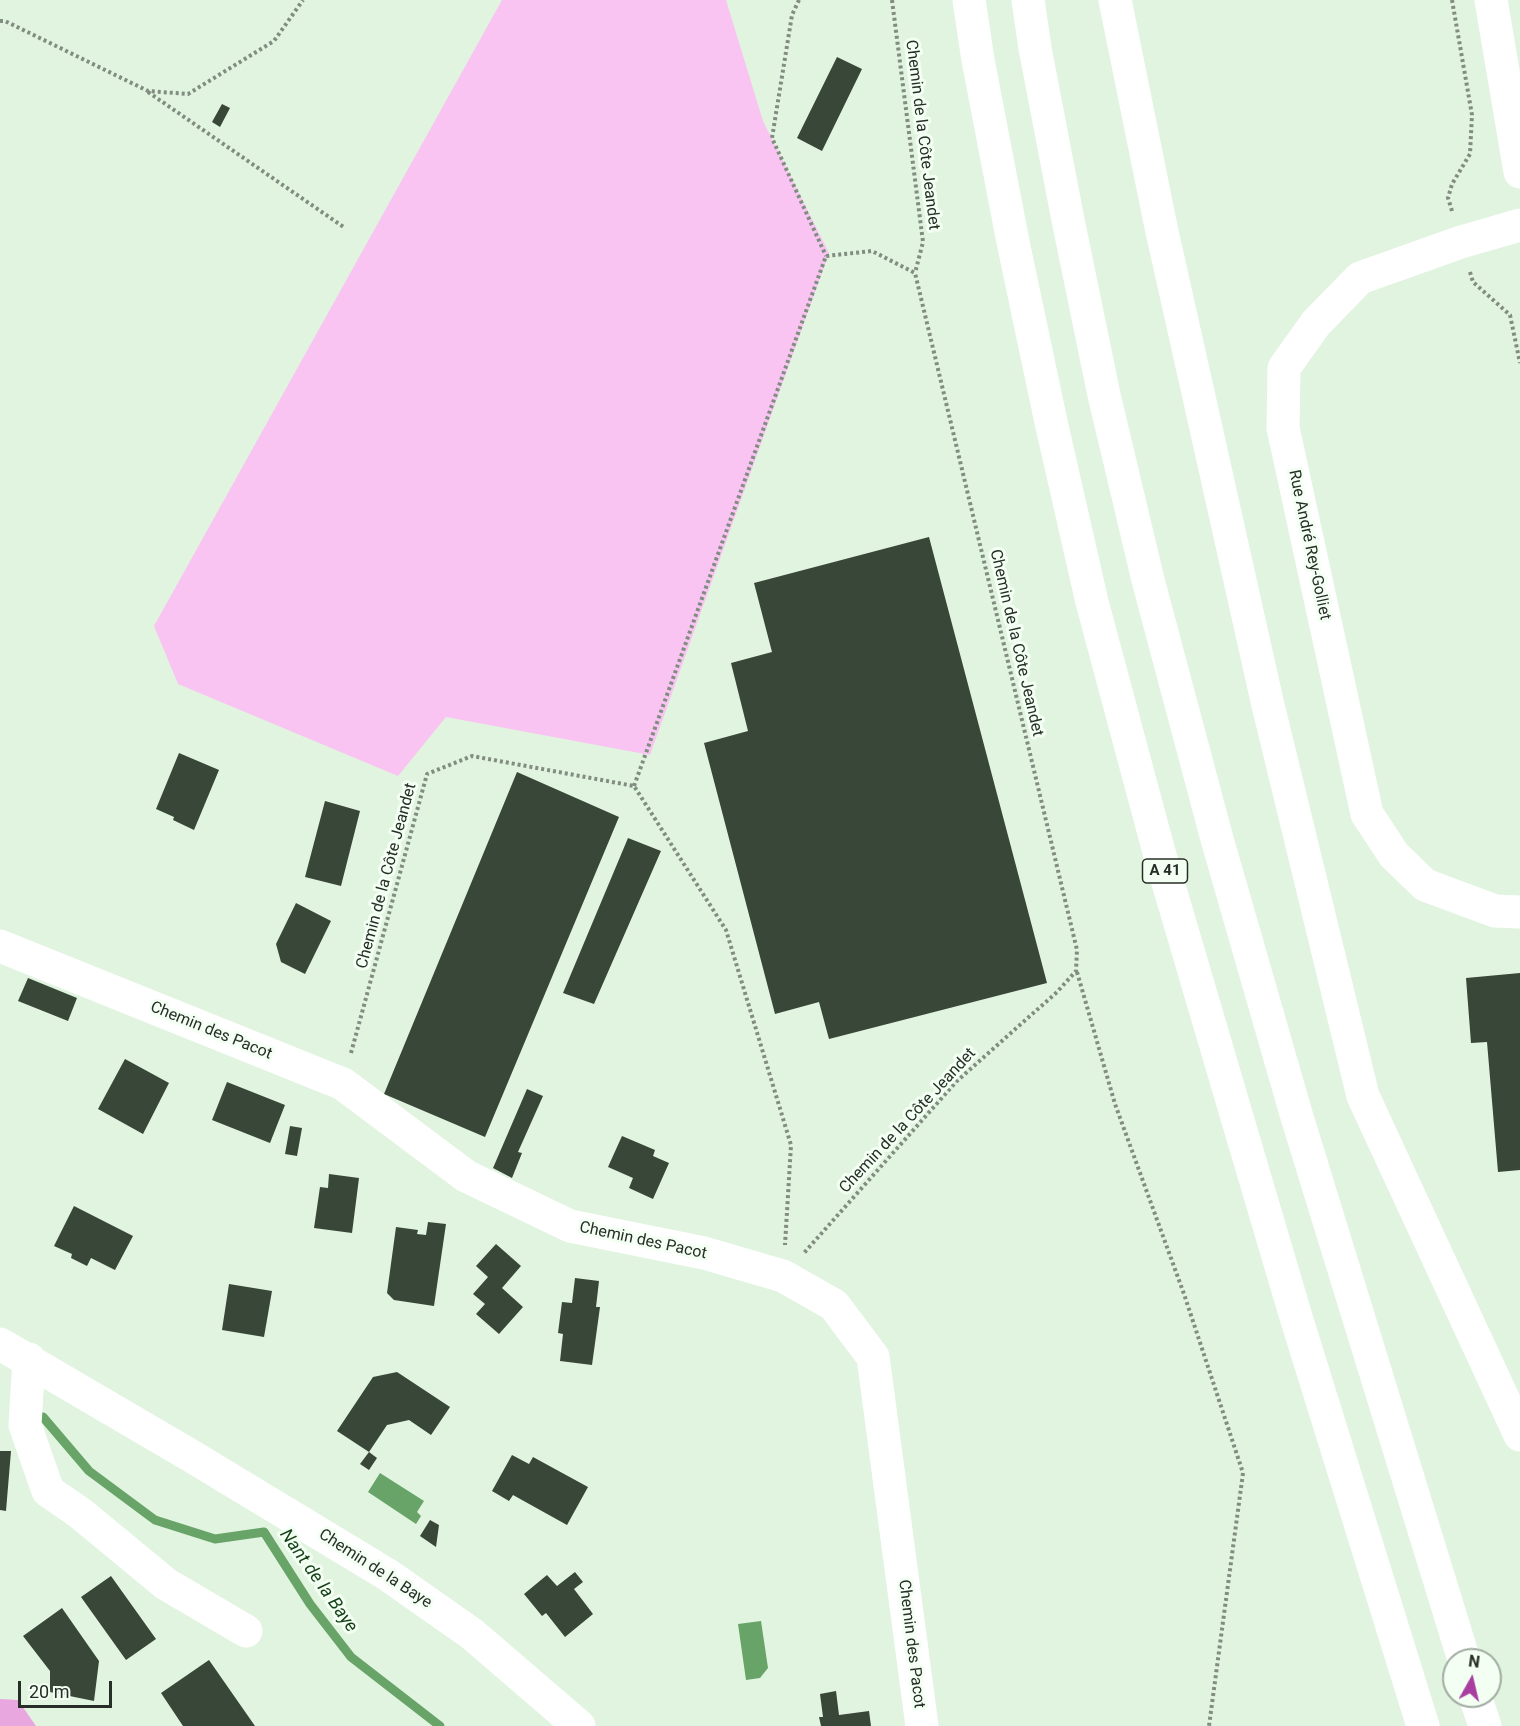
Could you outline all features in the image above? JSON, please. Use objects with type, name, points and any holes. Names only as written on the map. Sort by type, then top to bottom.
[{"type":"main road","name":"A 41","points":[[969,0],[978,60],[1013,242],[1095,614],[1160,852],[1242,1136],[1423,1726]]},
{"type":"main road","points":[[1028,0],[1063,197],[1104,395],[1148,580],[1205,794],[1297,1117],[1460,1648]]},
{"type":"main road","points":[[1115,0],[1161,227],[1265,689],[1363,1096],[1520,1435]]},
{"type":"main road","points":[[1491,0],[1520,172]]},
{"type":"main road","name":"Rue André Rey-Golliet","points":[[1520,225],[1461,242],[1360,278],[1316,323],[1284,368],[1283,428],[1367,814],[1394,855],[1425,885],[1495,911],[1520,912]]},
{"type":"main road","name":"Chemin des Pacot","points":[[0,946],[342,1084],[466,1176],[570,1226],[704,1253],[783,1276],[834,1305],[873,1357],[922,1726]]},
{"type":"main road","name":"Chemin de la Baye","points":[[0,1344],[388,1575],[472,1634],[579,1726]]},
{"type":"main road","points":[[28,1359],[25,1425],[48,1491],[80,1513],[166,1584],[246,1631]]},
{"type":"main road","points":[[1479,1708],[1485,1726]]},
{"type":"path","points":[[148,91],[188,94],[274,41],[303,0]]},
{"type":"path","points":[[783,1276],[791,1145],[726,930],[634,786],[826,256],[772,138],[792,15],[799,0]]},
{"type":"path","name":"Chemin de la Côte Jeandet","points":[[783,1276],[957,1081],[1057,992],[1076,971],[1077,950],[915,273],[923,242],[892,0]]},
{"type":"path","points":[[1452,0],[1472,115],[1470,154],[1452,184],[1448,198],[1473,282],[1510,315],[1520,363]]},
{"type":"path","points":[[0,21],[5,21],[148,91],[345,228]]},
{"type":"path","points":[[826,256],[872,251],[915,273]]},
{"type":"path","name":"Chemin de la Côte Jeandet","points":[[342,1084],[428,774],[472,756],[634,786]]},
{"type":"path","points":[[1076,971],[1116,1104],[1184,1294],[1243,1473],[1209,1726]]},
{"type":"shaded area","points":[[502,0],[726,0],[763,121],[829,253],[650,755],[446,717],[398,776],[178,684],[154,626]]},
{"type":"shaded area","points":[[380,1473],[424,1501],[417,1512],[421,1516],[416,1524],[368,1492]]},
{"type":"shaded area","points":[[761,1621],[768,1668],[760,1678],[746,1680],[738,1624]]},
{"type":"shaded area","points":[[0,1699],[18,1700],[36,1726],[0,1726]]},
{"type":"building","points":[[837,57],[862,69],[822,151],[797,138]]},
{"type":"building","points":[[222,104],[230,108],[220,127],[212,122]]},
{"type":"building","points":[[929,537],[1047,983],[829,1039],[819,1002],[775,1014],[704,743],[748,731],[731,663],[772,652],[754,583]]},
{"type":"building","points":[[179,753],[219,770],[194,830],[156,809]]},
{"type":"building","points":[[517,772],[619,817],[485,1137],[384,1094]]},
{"type":"building","points":[[325,801],[360,811],[341,886],[305,877]]},
{"type":"building","points":[[628,838],[661,851],[594,1004],[563,993]]},
{"type":"building","points":[[296,903],[331,921],[305,974],[281,962],[276,944]]},
{"type":"building","points":[[1520,973],[1520,1170],[1498,1172],[1487,1042],[1471,1043],[1466,978]]},
{"type":"building","points":[[28,978],[77,998],[68,1021],[18,1001]]},
{"type":"building","points":[[125,1059],[169,1083],[143,1134],[98,1109]]},
{"type":"building","points":[[227,1082],[285,1105],[270,1143],[212,1120]]},
{"type":"building","points":[[527,1089],[543,1096],[518,1152],[522,1153],[512,1178],[493,1168]]},
{"type":"building","points":[[290,1126],[302,1128],[297,1156],[285,1154]]},
{"type":"building","points":[[622,1136],[655,1150],[653,1156],[669,1163],[653,1199],[629,1188],[633,1178],[608,1167]]},
{"type":"building","points":[[329,1174],[359,1178],[352,1233],[314,1228],[320,1187],[328,1188]]},
{"type":"building","points":[[74,1206],[133,1236],[115,1270],[91,1258],[87,1266],[71,1258],[72,1254],[54,1246]]},
{"type":"building","points":[[428,1222],[446,1224],[434,1306],[394,1300],[387,1293],[396,1227],[418,1230],[417,1234],[426,1235]]},
{"type":"building","points":[[496,1244],[521,1266],[502,1288],[523,1307],[499,1334],[476,1314],[485,1304],[473,1294],[488,1277],[476,1266]]},
{"type":"building","points":[[575,1278],[599,1281],[596,1307],[600,1307],[592,1365],[560,1361],[563,1334],[558,1333],[562,1302],[572,1303]]},
{"type":"building","points":[[229,1284],[272,1291],[264,1337],[222,1330]]},
{"type":"building","points":[[397,1372],[450,1407],[431,1435],[409,1420],[387,1425],[369,1452],[337,1431],[373,1377]]},
{"type":"building","points":[[0,1451],[11,1451],[6,1511],[0,1510]]},
{"type":"building","points":[[369,1452],[377,1458],[369,1470],[360,1464]]},
{"type":"building","points":[[512,1455],[529,1464],[533,1457],[588,1487],[567,1525],[513,1495],[509,1501],[492,1491]]},
{"type":"building","points":[[430,1520],[439,1525],[436,1547],[420,1536]]},
{"type":"building","points":[[575,1572],[583,1582],[574,1589],[593,1614],[565,1637],[546,1613],[542,1616],[524,1594],[547,1575],[557,1586]]},
{"type":"building","points":[[111,1576],[156,1639],[126,1660],[81,1597]]},
{"type":"building","points":[[62,1608],[99,1661],[94,1701],[50,1692],[50,1671],[23,1636]]},
{"type":"building","points":[[209,1660],[255,1726],[183,1726],[161,1693]]},
{"type":"building","points":[[836,1691],[839,1715],[869,1711],[871,1726],[821,1726],[819,1717],[823,1717],[820,1694]]},
{"type":"waterway","name":"Nant de la Baye","points":[[43,1417],[89,1471],[155,1520],[215,1539],[264,1532],[310,1604],[351,1657],[440,1726]]}]
